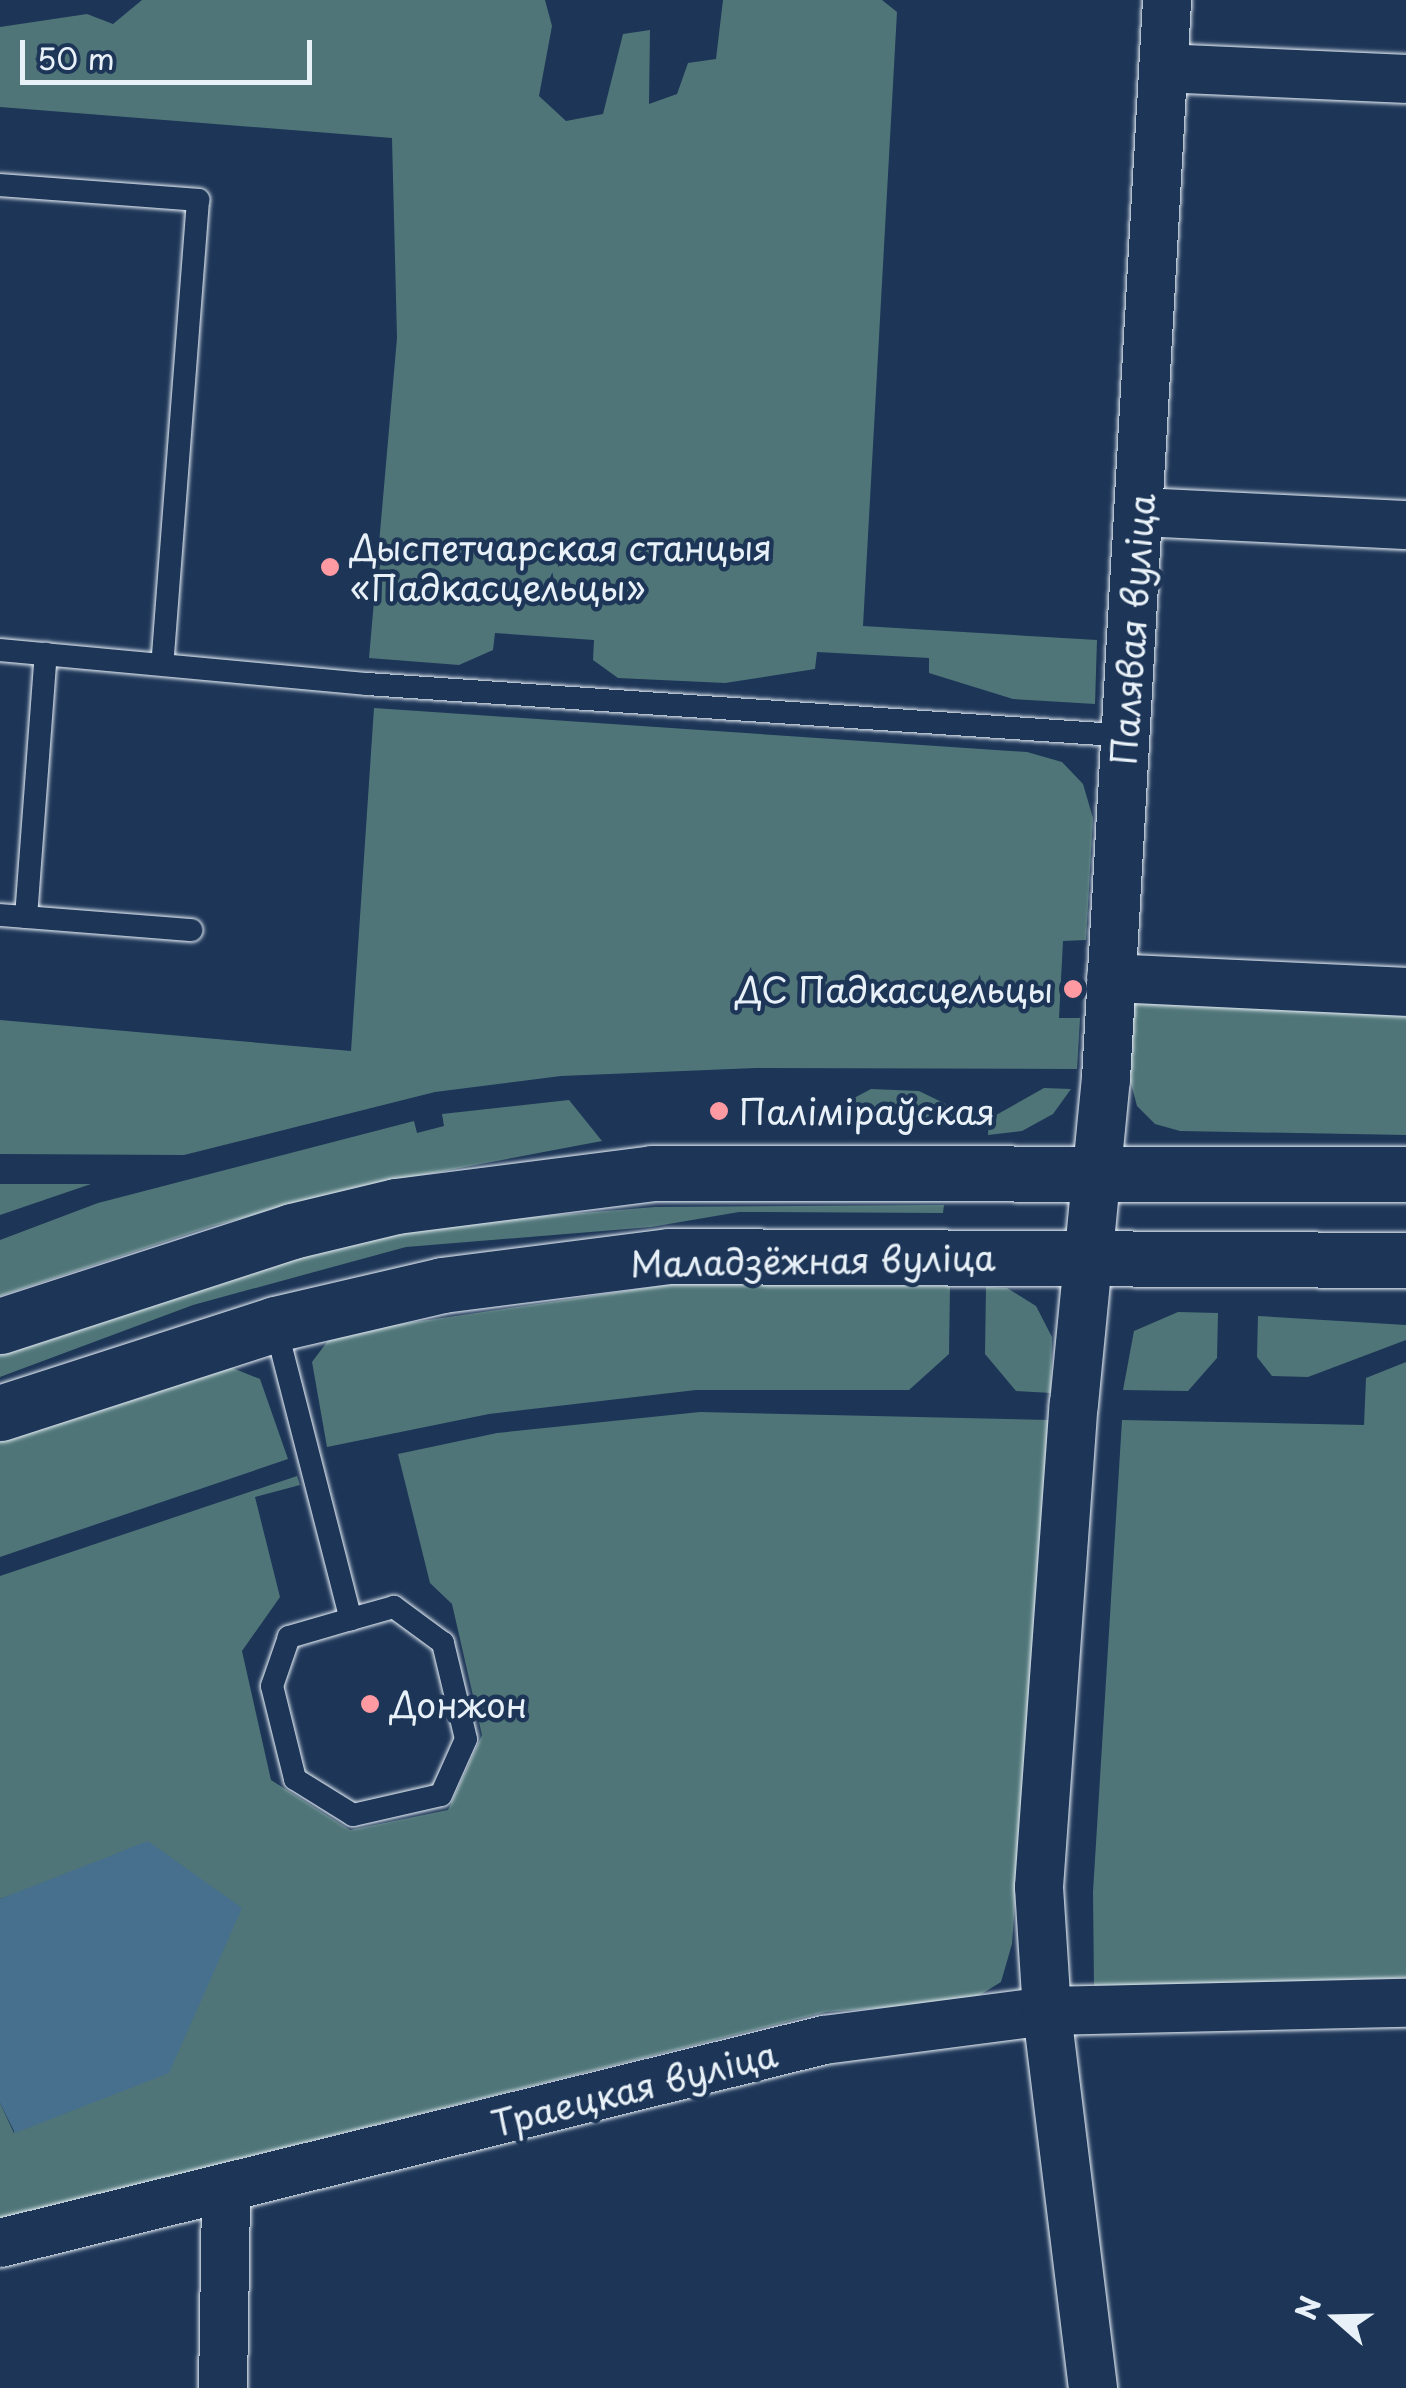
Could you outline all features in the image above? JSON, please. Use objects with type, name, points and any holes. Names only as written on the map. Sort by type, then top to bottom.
[{"type":"main road","points":[[0,1326],[292,1231],[396,1206],[652,1173],[1406,1174]]},
{"type":"main road","name":"Маладзёжная вуліца","points":[[0,1413],[274,1324],[442,1285],[669,1256],[1406,1260]]},
{"type":"street","name":"Палявая вуліца","points":[[1093,2388],[1046,2011],[1039,1888],[1129,736],[1167,0]]},
{"type":"street","points":[[1164,68],[1406,79]]},
{"type":"street","points":[[1140,512],[1406,525]]},
{"type":"street","points":[[1111,978],[1406,992]]},
{"type":"street","name":"Траецкая вуліца","points":[[0,2242],[226,2192],[824,2040],[1046,2011],[1406,2004]]},
{"type":"street","points":[[223,2388],[226,2192]]},
{"type":"lane","points":[[0,185],[198,200],[162,662]]},
{"type":"lane","points":[[0,650],[368,684],[1129,736]]},
{"type":"lane","points":[[26,917],[46,654]]},
{"type":"lane","points":[[0,915],[192,930]]},
{"type":"lane","points":[[274,1324],[351,1619]]},
{"type":"lane","points":[[394,1607],[443,1643],[466,1740],[441,1795],[353,1815],[295,1779],[272,1686],[283,1653],[289,1637],[351,1619],[394,1607]]},
{"type":"green space","points":[[142,0],[545,0],[552,26],[539,96],[566,121],[603,114],[623,34],[650,30],[649,104],[677,94],[688,63],[716,59],[723,0],[882,0],[897,12],[863,626],[1097,640],[1095,704],[1013,699],[929,673],[929,658],[817,652],[815,669],[725,683],[618,678],[593,660],[594,640],[495,633],[493,650],[459,665],[369,658],[397,338],[392,138],[0,107],[0,27],[87,14],[113,24]]},
{"type":"green space","points":[[374,708],[1027,752],[1062,762],[1083,784],[1093,818],[1086,940],[1063,941],[1059,1018],[1080,1018],[1077,1069],[756,1068],[561,1076],[435,1092],[184,1155],[0,1154],[0,1020],[351,1051]]},
{"type":"green space","points":[[1133,1000],[1406,1013],[1406,1135],[1180,1131],[1155,1124],[1137,1106],[1130,1080]]},
{"type":"green space","points":[[1044,1088],[1071,1089],[1053,1114],[1022,1131],[988,1135],[989,1119]]},
{"type":"green space","points":[[871,1089],[919,1091],[952,1107],[952,1119],[839,1120],[839,1106]]},
{"type":"green space","points":[[569,1100],[602,1141],[365,1186],[212,1226],[0,1296],[0,1240],[98,1203],[414,1121],[417,1133],[444,1126],[442,1114]]},
{"type":"green space","points":[[0,1184],[91,1184],[0,1215]]},
{"type":"green space","points":[[944,1205],[943,1213],[739,1212],[651,1227],[406,1247],[193,1305],[0,1377],[0,1355],[183,1289],[399,1228],[655,1207]]},
{"type":"green space","points":[[680,1283],[950,1286],[949,1354],[909,1390],[696,1390],[489,1414],[327,1447],[312,1362],[333,1334]]},
{"type":"green space","points":[[986,1287],[1007,1288],[1036,1306],[1052,1337],[1051,1393],[1016,1391],[985,1354]]},
{"type":"green space","points":[[1178,1312],[1218,1313],[1217,1358],[1188,1391],[1123,1390],[1134,1331]]},
{"type":"green space","points":[[1258,1316],[1406,1325],[1406,1340],[1308,1377],[1272,1376],[1257,1357]]},
{"type":"green space","points":[[1406,1362],[1406,1978],[1094,1988],[1093,1892],[1122,1420],[1364,1425],[1366,1378]]},
{"type":"green space","points":[[225,1365],[260,1379],[288,1459],[0,1557],[0,1442]]},
{"type":"green space","points":[[700,1412],[1050,1420],[1012,1944],[1001,1982],[970,2001],[826,2012],[0,2219],[0,2103],[14,2133],[70,1875],[0,1899],[0,1576],[297,1476],[300,1485],[255,1497],[280,1597],[242,1651],[271,1780],[350,1830],[448,1810],[482,1735],[452,1604],[430,1583],[398,1454],[497,1433]]},
{"type":"water","points":[[148,1841],[242,1908],[169,2073],[15,2133],[0,2103],[0,1899]]},
{"type":"place","name":"Дыспетчарская станцыя «Падкасцельцы»","points":[[330,567]]},
{"type":"place","name":"ДС Падкасцельцы","points":[[1073,989]]},
{"type":"place","name":"Паліміраўская","points":[[719,1111]]},
{"type":"place","name":"Донжон","points":[[370,1704]]}]
